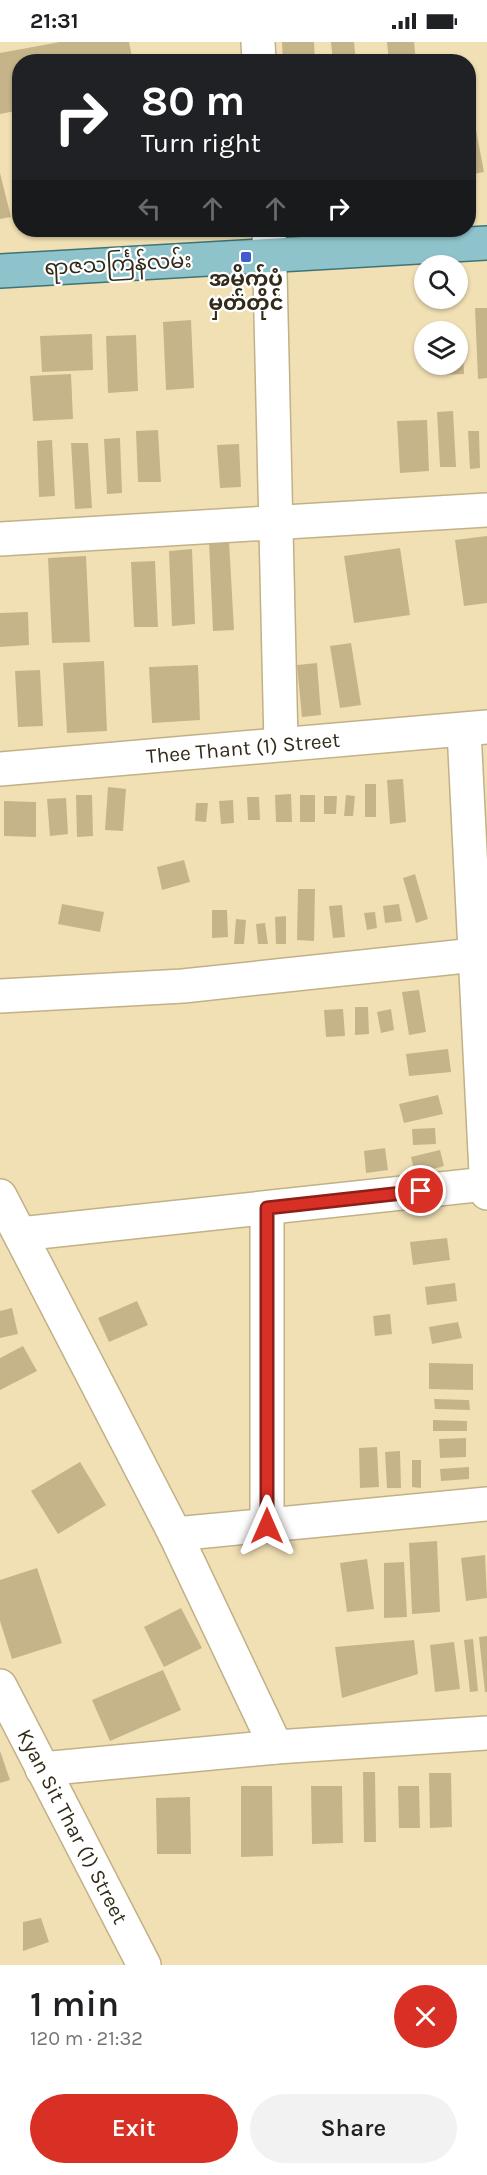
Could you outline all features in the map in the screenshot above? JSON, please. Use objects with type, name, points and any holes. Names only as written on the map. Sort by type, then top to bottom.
[{"type":"main road","name":"ရာဇသင်္ကြန်လမ်း","points":[[0,271],[270,243],[487,243]]},
{"type":"street","points":[[270,243],[281,744]]},
{"type":"street","points":[[0,539],[487,510]]},
{"type":"street","points":[[475,729],[475,955],[487,1193]]},
{"type":"street","name":"Thee Thant (1) Street","points":[[0,769],[475,729]]},
{"type":"street","points":[[0,996],[183,986],[475,955]]},
{"type":"street","points":[[20,1234],[487,1184]]},
{"type":"street","points":[[0,1196],[175,1534],[276,1747]]},
{"type":"street","points":[[267,1208],[267,1526]]},
{"type":"street","points":[[175,1534],[487,1504]]},
{"type":"street","name":"Kyan Sit Thar (1) Street","points":[[0,1686],[144,1965]]},
{"type":"street","points":[[42,1769],[276,1747],[487,1733]]},
{"type":"building","points":[[60,42],[129,42],[131,54],[12,54],[12,112],[0,114],[0,53]]},
{"type":"building","points":[[282,42],[314,42],[315,54],[283,54]]},
{"type":"building","points":[[331,42],[354,42],[355,54],[332,54]]},
{"type":"building","points":[[387,42],[414,42],[415,54],[388,54]]},
{"type":"building","points":[[476,130],[484,172],[476,174]]},
{"type":"building","points":[[0,173],[11,217],[0,219]]},
{"type":"building","points":[[475,308],[487,308],[487,378],[478,379]]},
{"type":"building","points":[[191,320],[194,388],[166,390],[163,322]]},
{"type":"building","points":[[92,334],[93,370],[42,372],[40,336]]},
{"type":"building","points":[[136,335],[138,391],[108,393],[106,336]]},
{"type":"building","points":[[71,374],[73,419],[33,421],[30,376]]},
{"type":"building","points":[[453,411],[456,467],[440,467],[437,412]]},
{"type":"building","points":[[427,420],[429,471],[400,473],[397,421]]},
{"type":"building","points":[[158,430],[161,482],[138,482],[136,431]]},
{"type":"building","points":[[468,431],[479,431],[480,468],[470,469]]},
{"type":"building","points":[[120,438],[122,493],[107,494],[104,439]]},
{"type":"building","points":[[52,440],[55,496],[39,497],[37,441]]},
{"type":"building","points":[[71,443],[88,443],[92,508],[75,509]]},
{"type":"building","points":[[239,444],[241,487],[220,488],[217,445]]},
{"type":"building","points":[[487,536],[487,603],[464,606],[455,540]]},
{"type":"building","points":[[229,541],[234,630],[213,631],[209,542]]},
{"type":"building","points":[[400,548],[410,615],[354,623],[344,556]]},
{"type":"building","points":[[192,549],[195,624],[172,626],[169,551]]},
{"type":"building","points":[[86,556],[90,642],[52,643],[48,558]]},
{"type":"building","points":[[155,561],[158,627],[134,627],[131,562]]},
{"type":"building","points":[[28,612],[29,645],[0,647],[0,613]]},
{"type":"building","points":[[351,643],[361,705],[340,708],[330,646]]},
{"type":"building","points":[[104,661],[107,731],[67,733],[63,663]]},
{"type":"building","points":[[317,663],[321,715],[302,717],[297,665]]},
{"type":"building","points":[[198,665],[200,720],[152,723],[149,667]]},
{"type":"building","points":[[40,670],[43,726],[18,727],[15,671]]},
{"type":"building","points":[[403,779],[406,822],[390,824],[387,780]]},
{"type":"building","points":[[365,784],[376,784],[376,817],[365,817]]},
{"type":"building","points":[[108,787],[126,789],[123,831],[105,830]]},
{"type":"building","points":[[291,794],[292,822],[276,822],[275,795]]},
{"type":"building","points":[[76,795],[92,795],[93,836],[77,837]]},
{"type":"building","points":[[300,795],[315,795],[315,822],[300,822]]},
{"type":"building","points":[[346,795],[355,796],[353,816],[344,816]]},
{"type":"building","points":[[324,796],[337,796],[336,814],[324,814]]},
{"type":"building","points":[[247,797],[259,797],[260,820],[248,820]]},
{"type":"building","points":[[66,798],[68,834],[50,836],[47,799]]},
{"type":"building","points":[[233,800],[234,823],[221,824],[219,801]]},
{"type":"building","points":[[4,801],[36,802],[36,837],[4,836]]},
{"type":"building","points":[[196,803],[208,803],[206,822],[195,821]]},
{"type":"building","points":[[184,860],[190,882],[162,890],[157,867]]},
{"type":"building","points":[[415,874],[428,919],[416,923],[403,878]]},
{"type":"building","points":[[298,889],[315,889],[314,941],[297,940]]},
{"type":"building","points":[[62,904],[104,912],[100,932],[58,924]]},
{"type":"building","points":[[399,904],[402,921],[385,923],[383,906]]},
{"type":"building","points":[[342,905],[345,937],[333,938],[329,906]]},
{"type":"building","points":[[212,910],[227,910],[228,937],[212,938]]},
{"type":"building","points":[[375,912],[377,928],[367,930],[364,913]]},
{"type":"building","points":[[286,916],[286,944],[276,944],[275,917]]},
{"type":"building","points":[[236,919],[246,920],[244,944],[234,944]]},
{"type":"building","points":[[265,923],[268,944],[258,944],[256,924]]},
{"type":"building","points":[[419,990],[426,1032],[409,1035],[402,992]]},
{"type":"building","points":[[355,1007],[368,1007],[369,1034],[355,1035]]},
{"type":"building","points":[[343,1009],[345,1036],[326,1037],[324,1010]]},
{"type":"building","points":[[391,1009],[394,1030],[381,1033],[377,1012]]},
{"type":"building","points":[[448,1049],[451,1072],[409,1076],[406,1054]]},
{"type":"building","points":[[438,1095],[443,1114],[404,1123],[399,1104]]},
{"type":"building","points":[[435,1128],[436,1144],[413,1145],[412,1129]]},
{"type":"building","points":[[385,1148],[388,1170],[366,1173],[364,1151]]},
{"type":"building","points":[[440,1150],[444,1166],[415,1174],[411,1157]]},
{"type":"building","points":[[447,1238],[450,1260],[413,1265],[410,1242]]},
{"type":"building","points":[[455,1283],[457,1301],[427,1305],[425,1287]]},
{"type":"building","points":[[137,1301],[148,1325],[109,1342],[98,1318]]},
{"type":"building","points":[[12,1308],[18,1334],[0,1338],[0,1311]]},
{"type":"building","points":[[390,1314],[392,1334],[375,1336],[373,1316]]},
{"type":"building","points":[[458,1322],[462,1338],[432,1344],[429,1327]]},
{"type":"building","points":[[23,1346],[37,1371],[0,1390],[0,1358]]},
{"type":"building","points":[[429,1363],[473,1364],[473,1390],[429,1389]]},
{"type":"building","points":[[434,1399],[469,1400],[470,1410],[435,1409]]},
{"type":"building","points":[[433,1420],[467,1421],[467,1431],[433,1431]]},
{"type":"building","points":[[466,1438],[466,1457],[440,1458],[439,1439]]},
{"type":"building","points":[[377,1447],[379,1487],[360,1488],[359,1448]]},
{"type":"building","points":[[400,1451],[401,1488],[387,1488],[385,1452]]},
{"type":"building","points":[[412,1460],[421,1460],[421,1488],[412,1487]]},
{"type":"building","points":[[80,1462],[106,1505],[58,1534],[31,1491]]},
{"type":"building","points":[[469,1467],[469,1479],[441,1481],[440,1469]]},
{"type":"building","points":[[437,1541],[440,1612],[412,1614],[409,1543]]},
{"type":"building","points":[[485,1555],[487,1598],[466,1601],[461,1558]]},
{"type":"building","points":[[367,1559],[374,1609],[347,1612],[340,1563]]},
{"type":"building","points":[[404,1562],[407,1617],[384,1618],[384,1563]]},
{"type":"building","points":[[37,1568],[62,1643],[12,1659],[0,1621],[0,1580]]},
{"type":"building","points":[[181,1608],[202,1648],[164,1667],[144,1627]]},
{"type":"building","points":[[487,1636],[487,1692],[485,1692],[479,1637]]},
{"type":"building","points":[[473,1639],[478,1691],[470,1692],[464,1640]]},
{"type":"building","points":[[414,1640],[418,1674],[342,1698],[335,1647]]},
{"type":"building","points":[[454,1642],[460,1689],[435,1692],[430,1645]]},
{"type":"building","points":[[163,1670],[181,1710],[110,1741],[92,1700]]},
{"type":"building","points":[[0,1751],[10,1780],[0,1783]]},
{"type":"building","points":[[363,1772],[375,1772],[376,1842],[364,1842]]},
{"type":"building","points":[[429,1773],[451,1773],[452,1827],[430,1828]]},
{"type":"building","points":[[241,1786],[272,1786],[273,1856],[241,1857]]},
{"type":"building","points":[[311,1786],[342,1786],[343,1843],[312,1844]]},
{"type":"building","points":[[398,1786],[419,1786],[420,1828],[399,1828]]},
{"type":"building","points":[[190,1797],[191,1854],[157,1854],[156,1798]]},
{"type":"building","points":[[41,1918],[49,1942],[23,1951],[23,1922]]},
{"type":"place","name":"အမှိုက်ပုံ မှတ်တိုင်","points":[[246,257]]},
{"type":"route","points":[[267,1526],[267,1208],[421,1191]]}]
